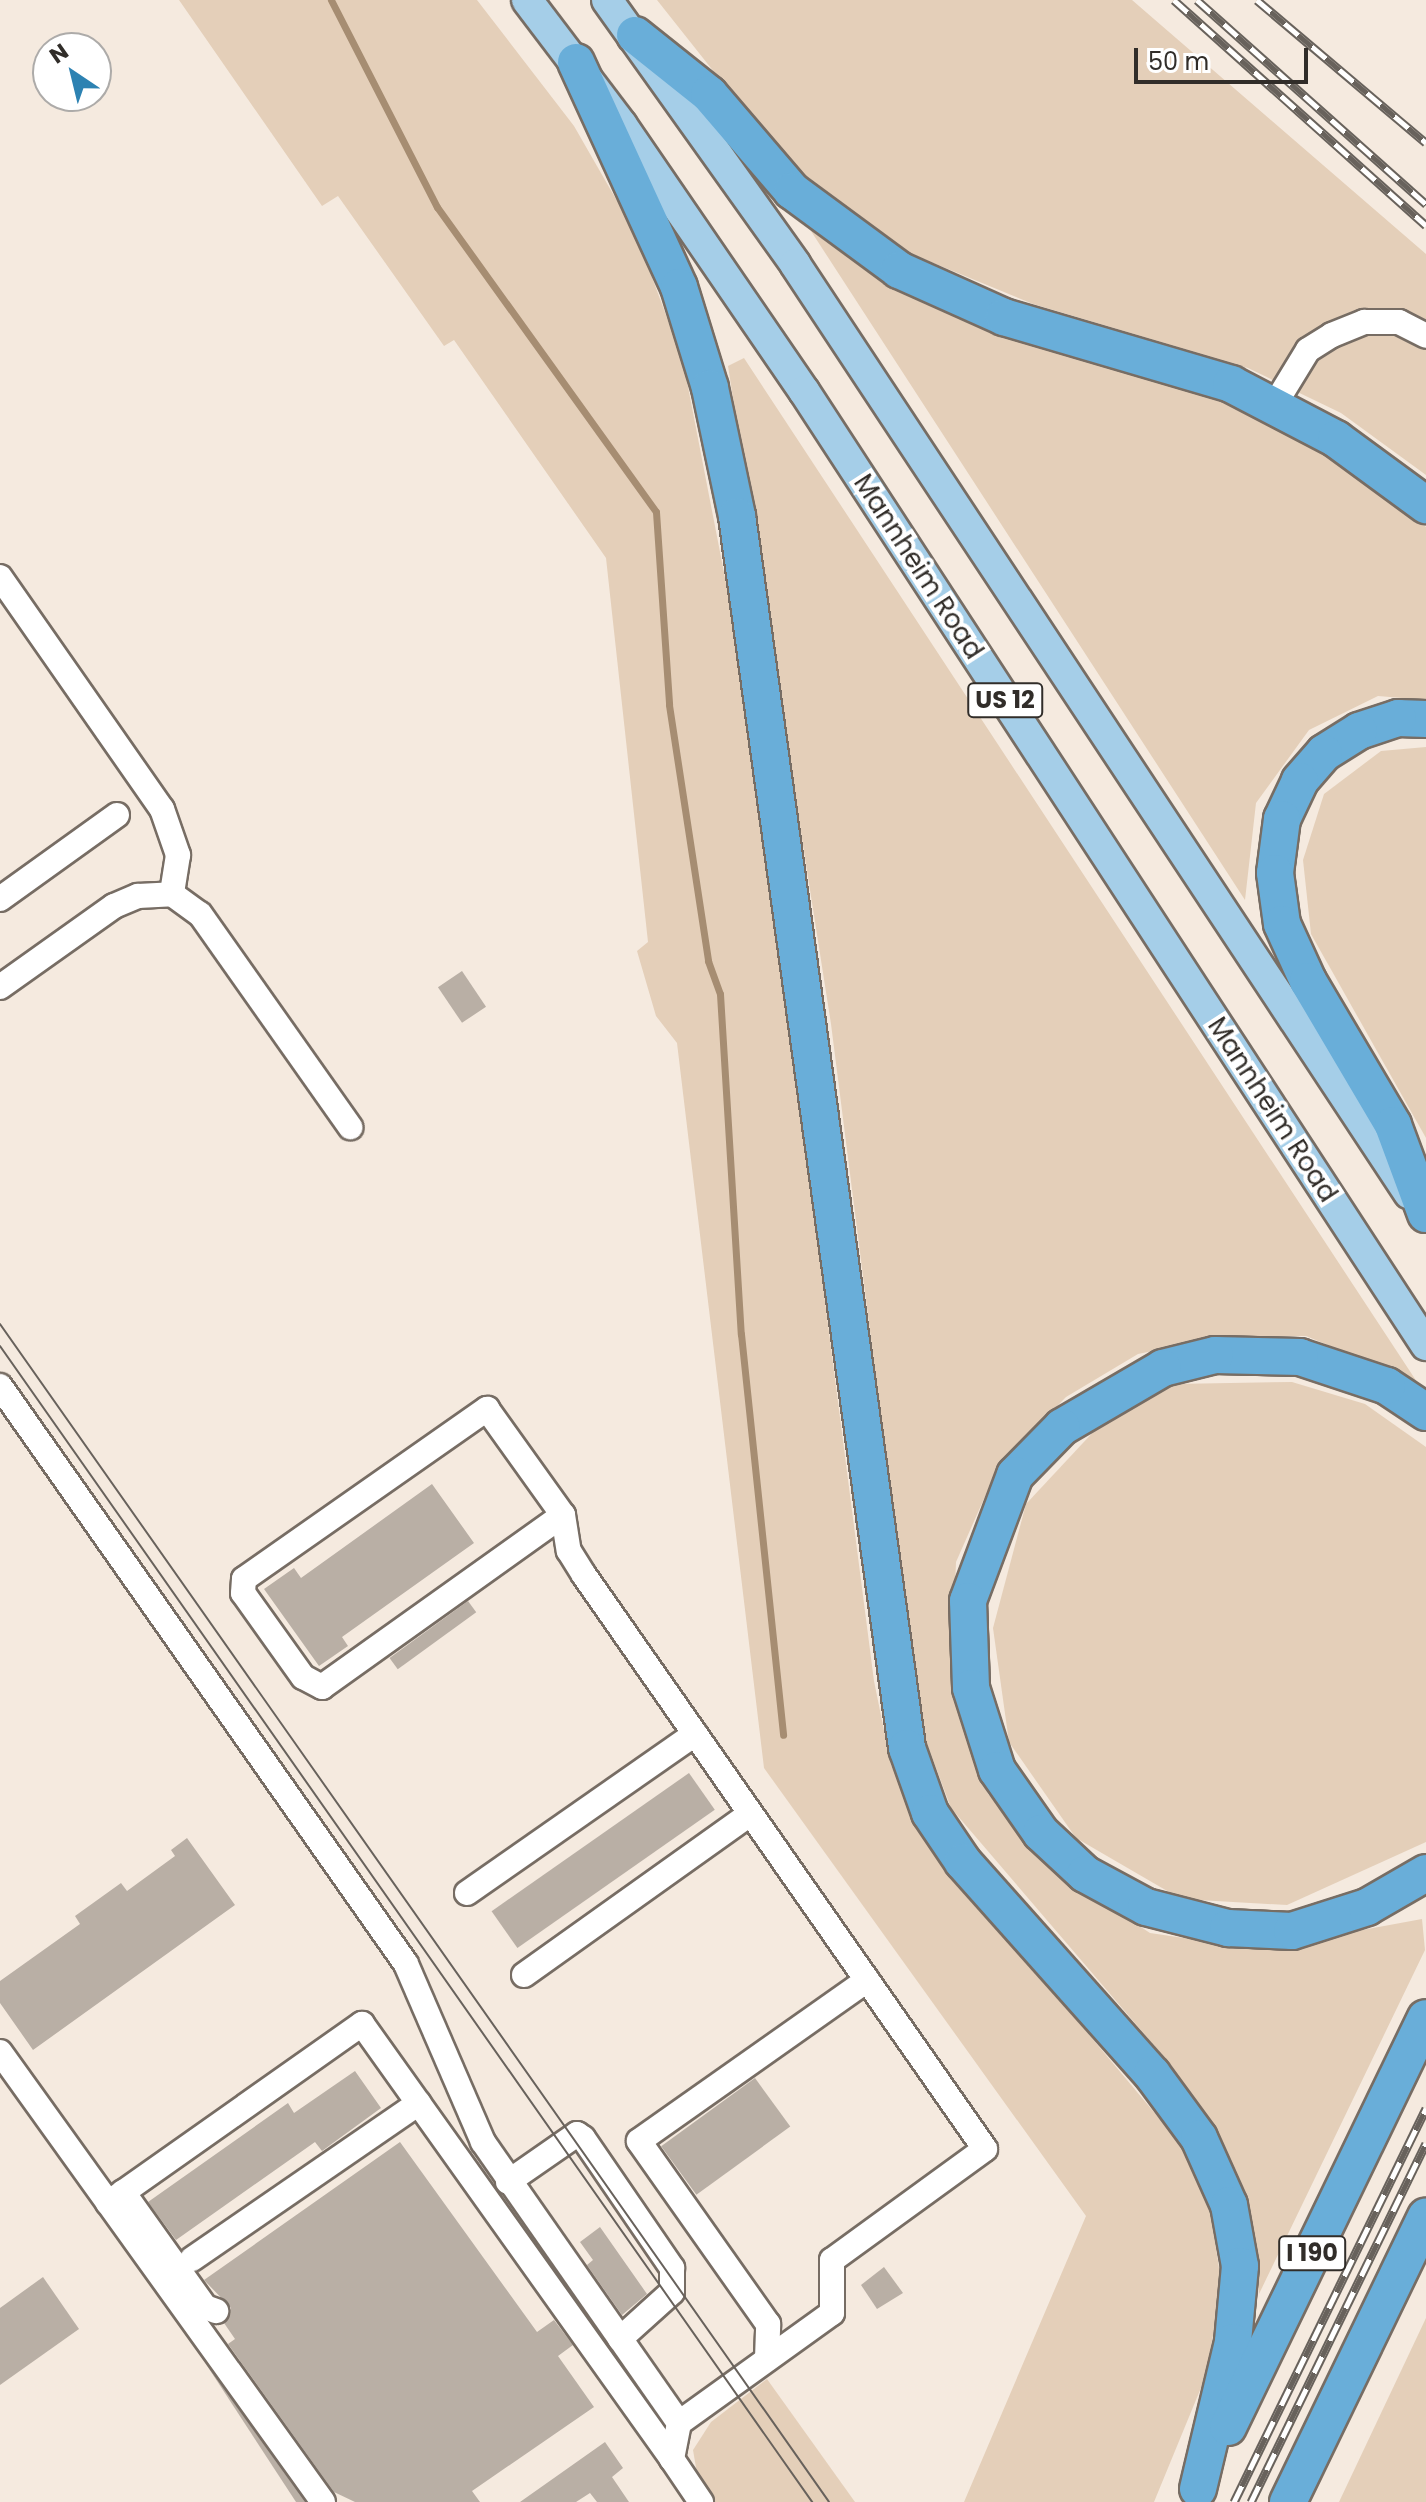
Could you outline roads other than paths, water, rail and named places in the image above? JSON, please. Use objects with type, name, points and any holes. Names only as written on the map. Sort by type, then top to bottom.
[{"type":"highway","points":[[635,35],[709,94],[792,191],[899,270],[1004,317],[1231,384],[1275,404],[1378,466],[1426,505]]},
{"type":"highway","points":[[576,62],[679,287],[710,388],[737,516],[857,1356],[888,1642],[907,1748],[930,1813],[963,1862],[1152,2074],[1199,2138],[1229,2205],[1240,2266],[1233,2342],[1195,2495]]},
{"type":"highway","points":[[1426,719],[1398,718],[1359,731],[1324,753],[1300,781],[1282,819],[1275,873],[1282,924],[1393,1125],[1426,1217]]},
{"type":"highway","points":[[1426,1412],[1387,1386],[1300,1357],[1215,1355],[1163,1368],[1062,1427],[1015,1475],[968,1601],[971,1688],[997,1770],[1041,1833],[1085,1874],[1146,1907],[1228,1928],[1292,1931],[1367,1907],[1426,1873]]},
{"type":"highway","name":"I 190","points":[[1195,2495],[1426,2018]]},
{"type":"highway","points":[[1288,2502],[1426,2217]]},
{"type":"main road","name":"Mannheim Road","points":[[527,0],[576,62],[804,391],[1426,1345]]},
{"type":"main road","name":"US 12","points":[[607,0],[635,35],[795,264],[1426,1217]]},
{"type":"street","points":[[1275,404],[1308,350],[1332,335],[1364,322],[1399,322],[1426,336]]},
{"type":"street","points":[[0,577],[162,809],[178,855],[172,894]]},
{"type":"street","points":[[0,899],[117,815]]},
{"type":"street","points":[[0,987],[114,906],[138,896],[172,894],[200,914],[350,1127]]},
{"type":"street","points":[[0,1386],[406,1964],[483,2142],[679,2423]]},
{"type":"street","points":[[563,1515],[322,1687],[303,1677],[243,1593],[244,1579],[487,1409],[563,1515],[569,1551],[985,2149],[832,2260],[832,2313],[679,2423],[672,2459]]},
{"type":"street","points":[[467,1893],[695,1734]]},
{"type":"street","points":[[524,1975],[750,1814]]},
{"type":"street","points":[[767,2359],[768,2324],[639,2141],[867,1980]]},
{"type":"street","points":[[116,2198],[362,2024],[701,2502]]},
{"type":"street","points":[[0,2052],[205,2307],[216,2311]]},
{"type":"street","points":[[192,2259],[419,2103]]},
{"type":"street","points":[[508,2182],[577,2134],[583,2138],[672,2268],[672,2292],[620,2339]]},
{"type":"street","points":[[116,2198],[323,2502]]},
{"type":"waterway","points":[[331,0],[437,207],[656,512],[669,705],[708,961],[720,994],[741,1334],[783,1735]]},
{"type":"tram line","points":[[0,1324],[829,2502]]},
{"type":"tram line","points":[[0,1346],[812,2502]]},
{"type":"railway","points":[[1174,0],[1426,225]]},
{"type":"railway","points":[[1197,0],[1426,204]]},
{"type":"railway","points":[[1257,0],[1426,143]]},
{"type":"railway","points":[[1234,2502],[1426,2108]]},
{"type":"railway","points":[[1251,2502],[1426,2143]]}]
